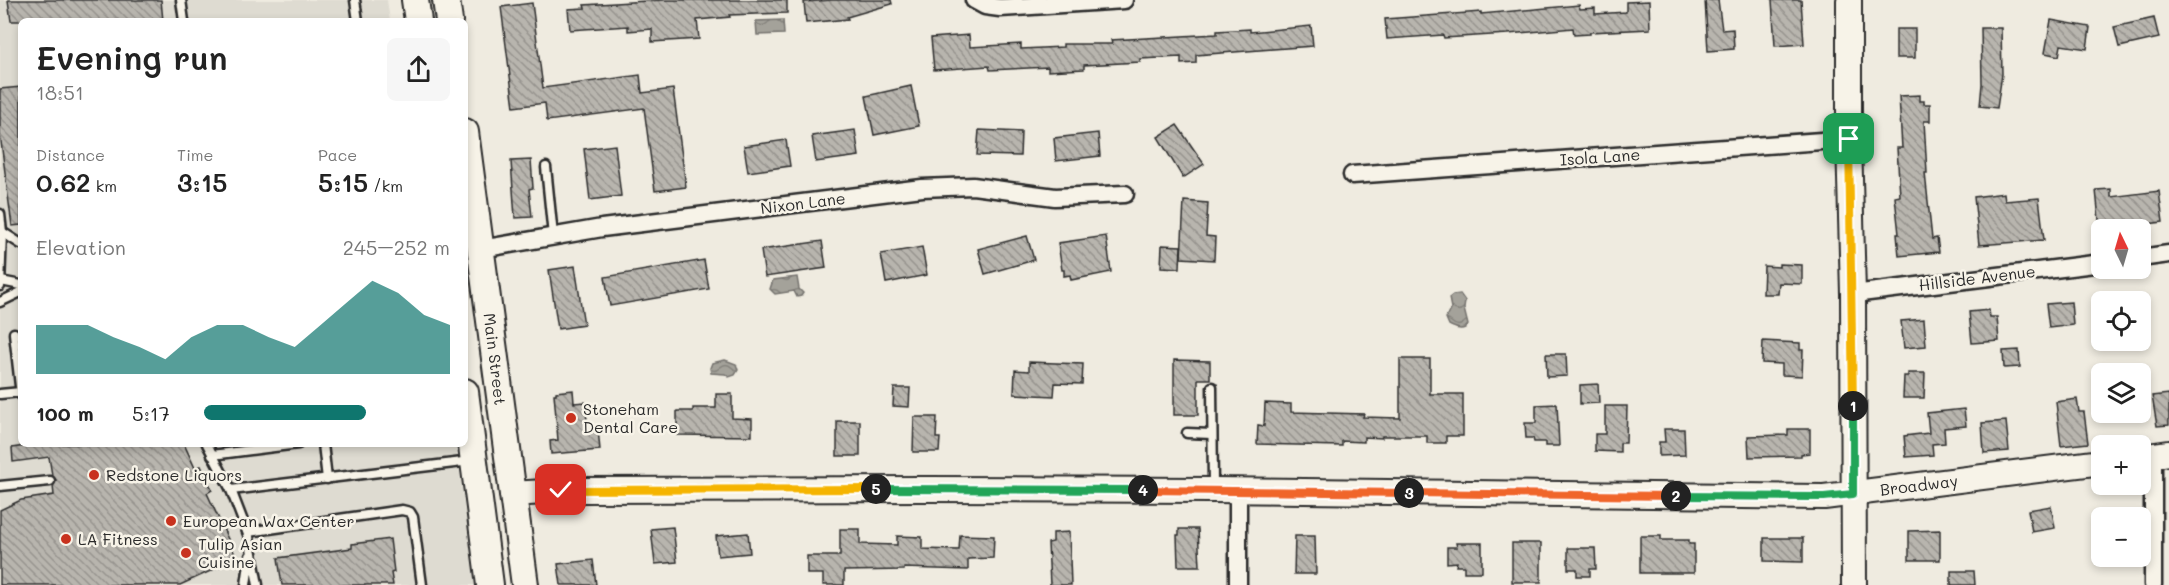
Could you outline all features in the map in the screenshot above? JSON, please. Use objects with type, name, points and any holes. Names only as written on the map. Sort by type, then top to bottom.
[{"type":"main road","points":[[415,0],[418,18]]},
{"type":"main road","points":[[446,0],[449,18]]},
{"type":"main road","points":[[1849,0],[1854,585]]},
{"type":"main road","name":"Main Street","points":[[469,189],[471,218],[481,249],[525,585]]},
{"type":"main road","name":"Main Street","points":[[468,415],[490,585]]},
{"type":"main road","name":"Broadway","points":[[512,494],[577,490],[1214,490],[1824,497],[2091,463]]},
{"type":"street","points":[[974,0],[985,6],[1000,9],[1124,0]]},
{"type":"street","name":"Isola Lane","points":[[1352,175],[1849,139]]},
{"type":"street","name":"Nixon Lane","points":[[481,249],[602,228],[938,187],[986,187],[1055,197],[1125,194]]},
{"type":"street","points":[[2151,256],[2169,254]]},
{"type":"street","name":"Hillside Avenue","points":[[1853,294],[2091,264]]},
{"type":"street","points":[[2153,585],[2154,455]]},
{"type":"street","points":[[1238,491],[1238,585]]},
{"type":"lane","points":[[181,0],[184,18]]},
{"type":"lane","points":[[355,0],[358,18]]},
{"type":"lane","points":[[546,167],[553,236]]},
{"type":"lane","points":[[0,214],[1,283],[18,285]]},
{"type":"lane","points":[[2,232],[18,242]]},
{"type":"lane","points":[[0,302],[18,293]]},
{"type":"lane","points":[[14,333],[18,367]]},
{"type":"lane","points":[[1212,387],[1214,490]]},
{"type":"lane","points":[[0,394],[18,393]]},
{"type":"lane","points":[[1187,433],[1212,434]]},
{"type":"lane","points":[[208,447],[231,490],[248,532],[258,585]]},
{"type":"lane","points":[[212,455],[275,447]]},
{"type":"lane","points":[[323,447],[327,479]]},
{"type":"lane","points":[[231,490],[474,461]]},
{"type":"lane","points":[[0,486],[50,481]]},
{"type":"lane","points":[[248,532],[408,511],[414,519],[422,585]]},
{"type":"lane","points":[[246,585],[249,565],[248,532]]},
{"type":"shaded area","points":[[0,0],[387,0],[390,18],[18,18],[18,447],[456,447],[475,585],[0,585]]},
{"type":"water","points":[[783,20],[784,34],[757,35],[756,21]]},
{"type":"water","points":[[797,277],[799,289],[803,293],[801,296],[797,297],[794,291],[775,294],[770,289],[773,280]]},
{"type":"water","points":[[1460,294],[1465,301],[1464,309],[1468,325],[1461,329],[1449,325],[1446,318],[1451,308],[1449,298]]},
{"type":"water","points":[[725,360],[736,364],[738,370],[735,375],[729,377],[725,374],[711,373],[712,363]]},
{"type":"building","points":[[8,0],[161,0],[163,18],[18,18],[18,21],[11,21]]},
{"type":"building","points":[[662,0],[787,0],[787,13],[729,15],[730,17],[697,20],[699,39],[652,42],[652,29],[628,31],[628,26],[570,30],[568,9],[585,8],[584,5]]},
{"type":"building","points":[[891,0],[892,4],[847,17],[848,19],[806,23],[804,2]]},
{"type":"building","points":[[1705,0],[1718,0],[1722,30],[1733,29],[1734,49],[1708,51]]},
{"type":"building","points":[[1772,0],[1801,0],[1804,44],[1775,46]]},
{"type":"building","points":[[1649,1],[1650,29],[1574,35],[1573,28],[1444,38],[1443,35],[1387,39],[1385,19],[1481,12],[1481,14],[1579,5],[1580,9],[1595,8],[1595,14],[1626,12],[1626,2]]},
{"type":"building","points":[[532,3],[543,88],[640,75],[642,93],[673,89],[686,187],[655,191],[644,108],[547,121],[545,103],[514,107],[501,7]]},
{"type":"building","points":[[2154,18],[2159,38],[2119,47],[2114,27]]},
{"type":"building","points":[[2051,20],[2090,27],[2087,49],[2061,45],[2059,56],[2045,53]]},
{"type":"building","points":[[1311,26],[1313,46],[1196,55],[1196,63],[1181,64],[1181,57],[1140,59],[1140,62],[1084,65],[1084,69],[1048,71],[1048,67],[990,70],[989,66],[934,70],[931,38],[969,35],[970,47],[1021,44],[1021,49],[1063,47],[1063,44],[1112,44],[1111,40],[1217,34],[1217,31],[1250,29],[1250,32]]},
{"type":"building","points":[[1981,28],[2001,28],[2002,74],[1997,108],[1980,106]]},
{"type":"building","points":[[1896,29],[1915,29],[1915,58],[1896,58]]},
{"type":"building","points":[[911,86],[919,126],[874,135],[866,96]]},
{"type":"building","points":[[18,87],[18,225],[12,226],[0,134],[0,89]]},
{"type":"building","points":[[1920,95],[1920,101],[1930,104],[1930,121],[1924,121],[1927,173],[1925,173],[1932,239],[1937,238],[1939,252],[1899,256],[1895,197],[1900,196],[1897,148],[1902,148],[1899,96]]},
{"type":"building","points":[[1177,125],[1204,164],[1183,178],[1158,137]]},
{"type":"building","points":[[855,130],[859,156],[816,162],[812,136]]},
{"type":"building","points":[[979,130],[1021,132],[1020,156],[977,155]]},
{"type":"building","points":[[1098,133],[1100,156],[1056,161],[1054,138]]},
{"type":"building","points":[[786,140],[790,166],[748,172],[744,146]]},
{"type":"building","points":[[615,145],[621,196],[590,200],[584,149]]},
{"type":"building","points":[[531,160],[533,188],[529,189],[532,217],[515,218],[511,161]]},
{"type":"building","points":[[2111,189],[2111,197],[2159,191],[2163,222],[2151,223],[2151,219],[2099,219],[2096,190]]},
{"type":"building","points":[[2004,193],[2005,201],[2039,198],[2044,240],[1979,245],[1974,197]]},
{"type":"building","points":[[1184,201],[1208,203],[1206,236],[1215,237],[1214,260],[1181,258]]},
{"type":"building","points":[[1027,236],[1034,260],[985,274],[978,249]]},
{"type":"building","points":[[1106,236],[1111,272],[1071,280],[1070,275],[1064,276],[1058,243]]},
{"type":"building","points":[[822,241],[826,268],[765,277],[761,250]]},
{"type":"building","points":[[1162,245],[1181,246],[1180,268],[1161,267]]},
{"type":"building","points":[[922,247],[927,275],[886,283],[881,254]]},
{"type":"building","points":[[704,260],[709,289],[610,306],[605,277]]},
{"type":"building","points":[[1779,264],[1802,265],[1802,284],[1779,283],[1778,294],[1763,294],[1764,266],[1779,267]]},
{"type":"building","points":[[575,266],[584,325],[558,329],[549,270]]},
{"type":"building","points":[[2071,302],[2073,325],[2049,328],[2046,304]]},
{"type":"building","points":[[1989,310],[1990,317],[1997,317],[1999,341],[1972,343],[1969,312]]},
{"type":"building","points":[[1924,319],[1926,346],[1904,348],[1901,321]]},
{"type":"building","points":[[1763,341],[1800,343],[1800,350],[1803,350],[1802,376],[1782,375],[1782,364],[1762,363]]},
{"type":"building","points":[[2019,350],[2020,367],[2004,368],[2003,351]]},
{"type":"building","points":[[1546,354],[1566,354],[1567,376],[1547,377]]},
{"type":"building","points":[[1400,359],[1430,359],[1430,394],[1463,394],[1463,436],[1446,436],[1446,443],[1427,443],[1427,436],[1382,436],[1382,438],[1364,437],[1364,442],[1342,441],[1342,446],[1257,444],[1258,425],[1264,426],[1265,403],[1291,404],[1291,412],[1364,414],[1363,417],[1400,418]]},
{"type":"building","points":[[1174,360],[1210,361],[1210,379],[1198,379],[1198,415],[1174,415]]},
{"type":"building","points":[[1029,362],[1083,364],[1082,384],[1055,383],[1054,396],[1014,394],[1015,370],[1029,371]]},
{"type":"building","points":[[1908,373],[1925,373],[1924,398],[1903,398],[1904,376],[1908,376]]},
{"type":"building","points":[[1598,384],[1599,403],[1580,404],[1580,385]]},
{"type":"building","points":[[894,388],[910,388],[909,407],[893,406]]},
{"type":"building","name":"Stoneham Dental Care","points":[[573,390],[574,403],[585,402],[588,430],[598,429],[600,450],[551,454],[550,441],[558,440],[554,394]]},
{"type":"building","points":[[716,394],[732,394],[732,418],[752,419],[752,436],[677,435],[677,411],[716,408]]},
{"type":"building","points":[[2169,394],[2169,425],[2157,426],[2152,396]]},
{"type":"building","points":[[2077,399],[2079,412],[2084,412],[2088,443],[2061,446],[2056,402]]},
{"type":"building","points":[[1557,404],[1559,446],[1545,446],[1545,442],[1534,442],[1533,438],[1526,438],[1525,423],[1536,423],[1536,405]]},
{"type":"building","points":[[1605,406],[1627,406],[1626,443],[1620,443],[1620,452],[1595,451],[1595,434],[1605,434]]},
{"type":"building","points":[[1964,409],[1966,426],[1944,428],[1945,443],[1932,444],[1933,455],[1906,457],[1904,436],[1929,433],[1927,413]]},
{"type":"building","points":[[914,417],[937,417],[936,438],[940,438],[939,452],[913,452]]},
{"type":"building","points":[[837,421],[860,421],[860,456],[837,456]]},
{"type":"building","points":[[2006,421],[2009,451],[1984,453],[1982,423]]},
{"type":"building","points":[[1664,429],[1684,429],[1685,455],[1659,456],[1659,442],[1665,442]]},
{"type":"building","points":[[1788,429],[1810,429],[1810,453],[1801,454],[1801,456],[1749,457],[1748,436],[1788,435]]},
{"type":"building","points":[[185,447],[195,468],[201,466],[207,478],[212,490],[207,493],[237,559],[180,585],[0,585],[0,510],[21,500],[54,495],[53,486],[56,480],[52,475],[49,457],[13,462],[12,448]]},
{"type":"building","points":[[2051,506],[2055,528],[2032,532],[2028,510]]},
{"type":"building","points":[[673,527],[677,562],[655,564],[651,529]]},
{"type":"building","points":[[840,529],[860,529],[860,544],[897,545],[897,536],[922,537],[922,549],[959,550],[960,535],[994,536],[993,558],[968,559],[968,570],[904,568],[904,570],[844,571],[844,585],[823,585],[823,574],[807,574],[807,556],[840,556]]},
{"type":"building","points":[[1179,529],[1198,529],[1200,566],[1178,566],[1177,535],[1179,535]]},
{"type":"building","points":[[1940,530],[1940,560],[1909,560],[1909,531]]},
{"type":"building","points":[[1069,532],[1071,585],[1050,585],[1048,543],[1053,542],[1053,533]]},
{"type":"building","points":[[748,533],[750,553],[718,556],[716,536]]},
{"type":"building","points":[[1295,536],[1315,536],[1316,574],[1294,574]]},
{"type":"building","points":[[1640,536],[1661,536],[1661,540],[1689,540],[1689,544],[1694,544],[1694,573],[1640,573]]},
{"type":"building","points":[[1764,538],[1803,538],[1803,562],[1764,561]]},
{"type":"building","points":[[390,539],[394,572],[391,573],[393,585],[282,585],[278,558],[352,548],[352,544]]},
{"type":"building","points":[[1456,543],[1482,543],[1482,572],[1464,572],[1464,566],[1456,566],[1457,562],[1447,563],[1447,547],[1457,547]]},
{"type":"building","points":[[1512,543],[1541,543],[1541,582],[1512,582]]},
{"type":"building","points":[[1568,548],[1595,548],[1596,569],[1590,569],[1590,576],[1577,576],[1577,569],[1568,569]]},
{"type":"building","points":[[593,560],[596,585],[561,585],[558,564]]},
{"type":"building","points":[[1951,571],[1974,571],[1975,585],[1951,585]]},
{"type":"place","name":"Stoneham Dental Care","points":[[571,418]]},
{"type":"place","name":"Redstone Liquors","points":[[94,475]]},
{"type":"place","name":"European Wax Center","points":[[171,521]]},
{"type":"place","name":"LA Fitness","points":[[66,539]]},
{"type":"place","name":"Tulip Asian Cuisine","points":[[186,553]]},
{"type":"route","points":[[561,490],[1214,490],[1824,497],[1853,494],[1853,294],[1849,139]]}]
